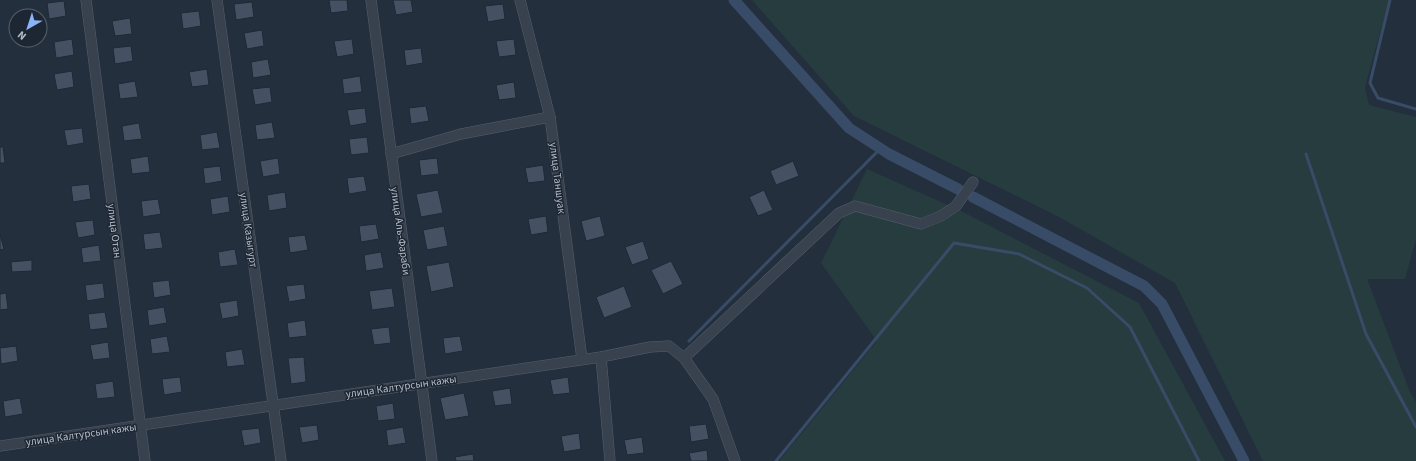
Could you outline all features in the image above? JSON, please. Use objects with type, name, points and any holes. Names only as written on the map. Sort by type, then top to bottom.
[{"type":"street","name":"улица Отан","points":[[86,0],[145,461]]},
{"type":"street","name":"улица Казыгурт","points":[[217,0],[281,461]]},
{"type":"street","name":"улица Аль-Фараби","points":[[371,0],[423,383],[432,461]]},
{"type":"street","name":"улица Таншуак","points":[[520,0],[550,117],[582,359]]},
{"type":"street","points":[[391,154],[461,134],[550,117]]},
{"type":"street","points":[[684,358],[839,213],[855,206],[921,224],[941,216],[956,206],[973,182]]},
{"type":"street","name":"улица Калтурсын кажы","points":[[0,446],[601,357],[650,347],[668,346],[684,358],[713,399],[734,461]]},
{"type":"street","points":[[601,357],[610,461]]},
{"type":"green space","points":[[752,0],[1389,0],[1365,87],[1369,105],[1416,117],[1416,239],[1405,279],[1367,279],[1410,392],[1416,402],[1416,461],[1263,461],[1175,283],[1061,218],[854,116]]},
{"type":"green space","points":[[867,169],[961,211],[1139,303],[1225,461],[779,461],[877,341],[821,263]]},
{"type":"building","points":[[329,0],[347,0],[348,11],[331,13]]},
{"type":"building","points":[[393,0],[411,0],[413,12],[396,15]]},
{"type":"building","points":[[64,1],[66,16],[49,19],[47,3]]},
{"type":"building","points":[[252,2],[254,17],[236,20],[234,4]]},
{"type":"building","points":[[503,4],[505,19],[488,22],[485,6]]},
{"type":"building","points":[[199,11],[201,26],[183,29],[181,13]]},
{"type":"building","points":[[130,18],[132,34],[115,36],[112,21]]},
{"type":"building","points":[[262,30],[264,46],[247,49],[244,33]]},
{"type":"building","points":[[72,39],[74,55],[56,58],[54,42]]},
{"type":"building","points":[[352,39],[354,54],[337,57],[334,41]]},
{"type":"building","points":[[514,39],[516,55],[499,57],[496,41]]},
{"type":"building","points":[[131,46],[133,61],[115,64],[113,48]]},
{"type":"building","points":[[421,48],[423,63],[406,66],[404,50]]},
{"type":"building","points":[[268,59],[271,75],[253,78],[251,62]]},
{"type":"building","points":[[207,69],[209,85],[192,87],[189,72]]},
{"type":"building","points":[[72,71],[74,87],[57,90],[54,74]]},
{"type":"building","points":[[360,76],[362,92],[344,94],[342,79]]},
{"type":"building","points":[[135,81],[138,97],[120,99],[118,84]]},
{"type":"building","points":[[514,82],[516,98],[499,100],[496,85]]},
{"type":"building","points":[[270,87],[272,102],[255,105],[252,89]]},
{"type":"building","points":[[426,106],[429,121],[411,124],[409,108]]},
{"type":"building","points":[[365,108],[367,123],[350,126],[347,110]]},
{"type":"building","points":[[272,122],[275,138],[257,140],[255,125]]},
{"type":"building","points":[[139,123],[142,139],[124,141],[122,126]]},
{"type":"building","points":[[82,128],[84,143],[67,146],[64,130]]},
{"type":"building","points":[[217,132],[220,148],[202,150],[200,135]]},
{"type":"building","points":[[367,137],[369,153],[351,155],[349,139]]},
{"type":"building","points":[[0,147],[3,147],[5,163],[0,163]]},
{"type":"building","points":[[148,156],[150,172],[132,174],[130,159]]},
{"type":"building","points":[[278,158],[280,174],[263,177],[260,161]]},
{"type":"building","points":[[437,158],[439,174],[421,176],[419,160]]},
{"type":"building","points":[[793,161],[799,176],[776,185],[770,171]]},
{"type":"building","points":[[543,165],[545,181],[528,183],[525,168]]},
{"type":"building","points":[[220,166],[222,181],[205,184],[203,168]]},
{"type":"building","points":[[364,176],[367,191],[349,194],[347,178]]},
{"type":"building","points":[[89,184],[91,199],[73,202],[71,186]]},
{"type":"building","points":[[438,190],[443,213],[421,217],[416,194]]},
{"type":"building","points":[[764,190],[773,210],[758,216],[749,197]]},
{"type":"building","points":[[285,192],[287,208],[269,211],[267,195]]},
{"type":"building","points":[[228,196],[230,212],[212,215],[210,199]]},
{"type":"building","points":[[158,199],[161,214],[143,217],[141,201]]},
{"type":"building","points":[[546,216],[548,232],[531,235],[528,219]]},
{"type":"building","points":[[600,216],[605,236],[586,241],[581,221]]},
{"type":"building","points":[[93,220],[95,235],[78,238],[75,222]]},
{"type":"building","points":[[376,224],[379,239],[361,242],[359,226]]},
{"type":"building","points":[[444,226],[448,246],[427,250],[423,230]]},
{"type":"building","points":[[160,232],[163,248],[145,250],[143,234]]},
{"type":"building","points":[[0,234],[4,249],[0,250]]},
{"type":"building","points":[[305,235],[308,250],[290,253],[288,237]]},
{"type":"building","points":[[643,241],[649,259],[632,265],[625,247]]},
{"type":"building","points":[[99,245],[101,261],[83,263],[81,248]]},
{"type":"building","points":[[235,249],[238,265],[220,267],[218,252]]},
{"type":"building","points":[[381,252],[384,268],[366,271],[364,255]]},
{"type":"building","points":[[32,260],[32,271],[12,272],[11,262]]},
{"type":"building","points":[[671,261],[683,284],[663,294],[651,270]]},
{"type":"building","points":[[449,262],[454,287],[431,292],[426,266]]},
{"type":"building","points":[[169,280],[171,295],[154,298],[152,282]]},
{"type":"building","points":[[103,283],[105,298],[87,301],[85,285]]},
{"type":"building","points":[[304,284],[306,299],[289,302],[286,286]]},
{"type":"building","points":[[624,286],[632,307],[604,318],[596,297]]},
{"type":"building","points":[[392,288],[395,307],[372,310],[369,291]]},
{"type":"building","points":[[6,293],[8,309],[0,310],[0,294]]},
{"type":"building","points":[[237,300],[239,316],[222,319],[219,303]]},
{"type":"building","points":[[164,307],[167,323],[149,326],[147,310]]},
{"type":"building","points":[[105,312],[108,328],[90,330],[88,314]]},
{"type":"building","points":[[305,320],[307,336],[289,338],[287,323]]},
{"type":"building","points":[[389,327],[391,343],[374,345],[371,329]]},
{"type":"building","points":[[167,336],[170,352],[152,354],[150,339]]},
{"type":"building","points":[[460,336],[463,351],[445,354],[443,338]]},
{"type":"building","points":[[108,342],[110,358],[93,360],[90,345]]},
{"type":"building","points":[[16,346],[18,361],[1,364],[0,348]]},
{"type":"building","points":[[242,349],[245,365],[227,367],[225,352]]},
{"type":"building","points":[[304,357],[306,382],[291,384],[288,358]]},
{"type":"building","points":[[180,377],[182,392],[164,395],[162,379]]},
{"type":"building","points":[[568,377],[570,393],[553,395],[550,380]]},
{"type":"building","points":[[113,381],[115,397],[97,399],[95,384]]},
{"type":"building","points":[[510,388],[512,404],[495,406],[492,391]]},
{"type":"building","points":[[464,393],[469,416],[445,420],[440,398]]},
{"type":"building","points":[[20,398],[23,414],[5,417],[3,401]]},
{"type":"building","points":[[393,403],[395,419],[378,421],[376,406]]},
{"type":"building","points":[[706,424],[709,439],[691,442],[689,426]]},
{"type":"building","points":[[317,425],[319,440],[302,443],[299,427]]},
{"type":"building","points":[[403,427],[406,443],[388,446],[386,430]]},
{"type":"building","points":[[259,428],[261,443],[244,446],[241,430]]},
{"type":"building","points":[[579,433],[581,449],[564,452],[561,436]]},
{"type":"building","points":[[642,437],[644,453],[627,455],[624,440]]},
{"type":"building","points":[[707,450],[708,461],[691,461],[689,453]]},
{"type":"building","points":[[473,454],[474,461],[456,461],[455,457]]},
{"type":"waterway","points":[[734,0],[849,128],[889,154],[958,189]]},
{"type":"waterway","points":[[1390,0],[1370,83],[1378,98],[1416,109]]},
{"type":"waterway","points":[[689,341],[881,148]]},
{"type":"waterway","points":[[1306,154],[1366,334],[1416,427]]},
{"type":"waterway","points":[[973,197],[1144,286],[1162,304],[1244,461]]},
{"type":"waterway","points":[[776,461],[954,243],[1019,254],[1087,288],[1130,327],[1199,461]]}]
